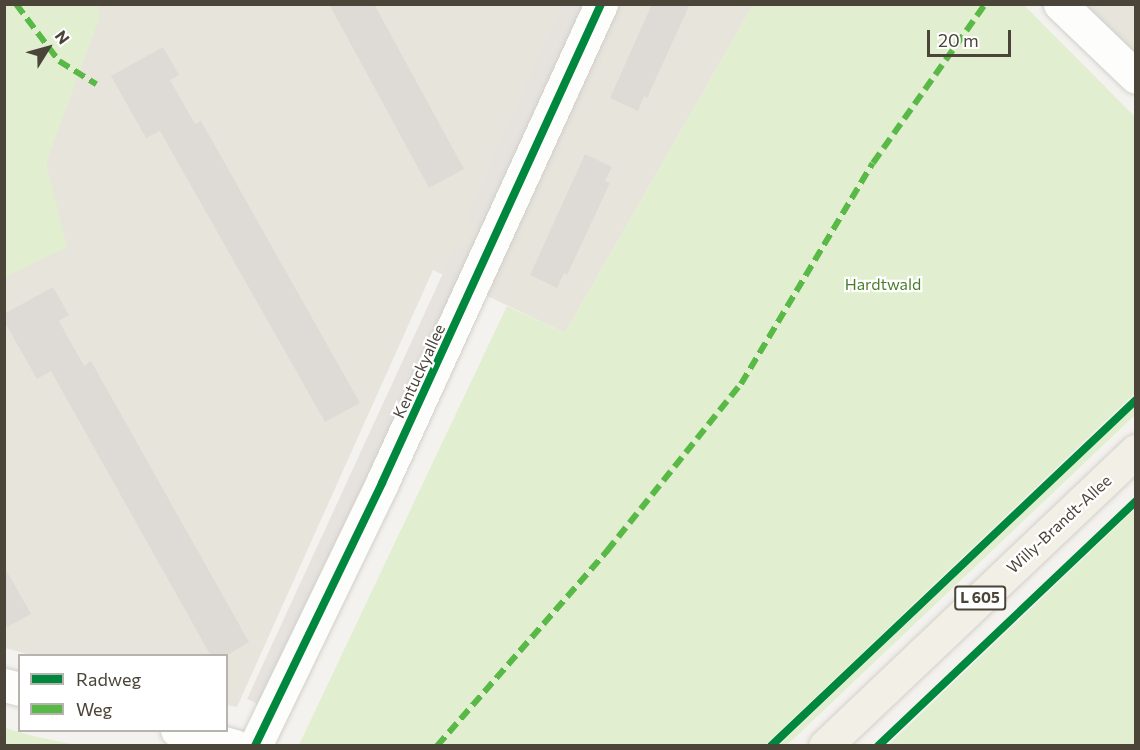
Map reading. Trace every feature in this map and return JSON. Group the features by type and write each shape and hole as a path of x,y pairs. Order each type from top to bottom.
{"main road":[{"name":"Willy-Brandt-Allee","path":"825,746 1136,451"}],"street":[{"name":"Kentuckyallee","path":"255,746 382,483 601,4"},
{"path":"1060,4 1136,77"},
{"path":"184,732 235,746"}],"shaded area":[{"path":"4,5 753,5 565,333 433,270 237,707 228,705 228,654 27,654 5,648"},
{"path":"562,5 589,5 486,231 465,220"},
{"path":"1086,5 1135,5 1135,58"},
{"path":"456,245 476,254 267,708 247,699"}],"green space":[{"path":"5,4 98,5 99,19 46,163 67,247 5,277"},
{"name":"Hardtwald","path":"753,5 1024,5 1135,117 1135,393 765,745 299,745 507,306 565,333"},
{"path":"1135,406 1135,415 787,745 779,745"},
{"path":"1135,509 1135,745 888,745"},
{"path":"5,728 76,745 5,745"}],"building":[{"path":"329,4 374,4 464,169 429,188"},
{"path":"652,4 690,4 647,98 644,96 638,111 610,98"},
{"path":"163,47 179,75 170,80 195,124 201,121 360,403 325,422 160,131 146,138 111,76"},
{"path":"585,154 612,167 605,181 610,183 567,275 564,273 557,288 530,275"},
{"path":"53,287 69,315 59,321 84,366 91,361 249,642 228,655 210,654 51,371 37,379 4,321 4,314"},
{"path":"4,566 31,614 4,629"}],"marked path":[{"path":"16,4 59,61 96,84"},
{"path":"437,746 607,551 741,384 873,163 985,4"}],"cycle path":[{"path":"255,746 382,483 601,4"},
{"path":"771,746 1136,400"},
{"path":"878,746 1136,501"}]}
